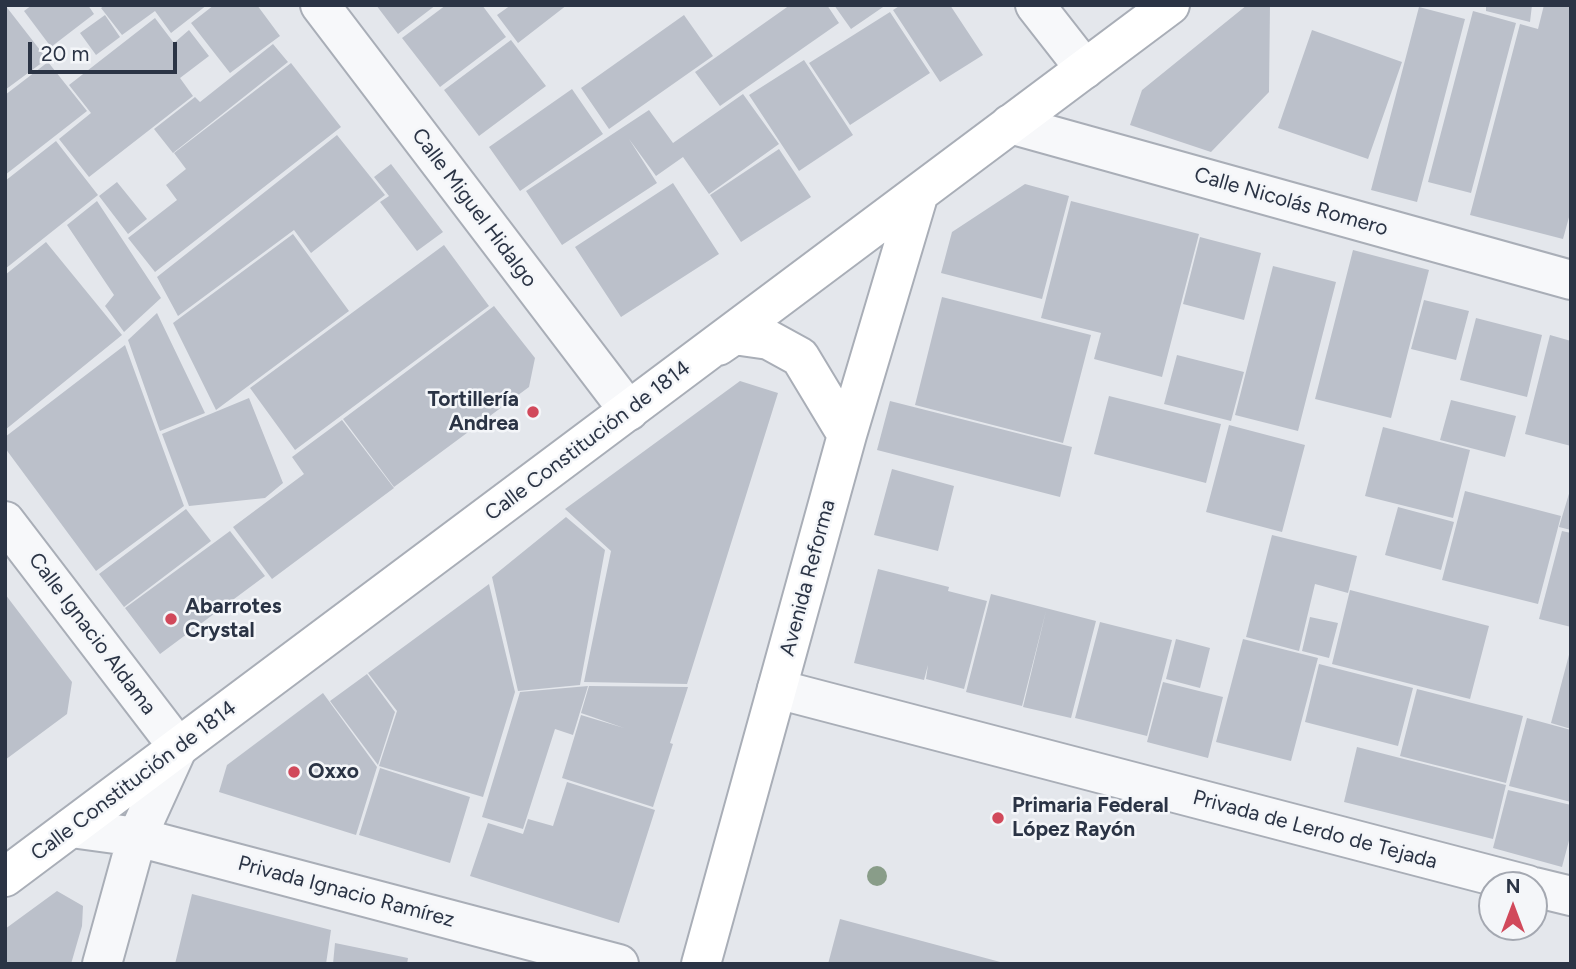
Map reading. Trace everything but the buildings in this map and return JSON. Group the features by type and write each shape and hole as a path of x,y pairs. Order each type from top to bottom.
{"street":[{"name":"Calle Miguel Hidalgo","path":"320,5 629,411"},
{"path":"1035,5 1085,69"},
{"name":"Calle Constitución de 1814","path":"5,877 1170,5"},
{"name":"Calle Nicolás Romero","path":"1010,124 1571,280"},
{"name":"Avenida Reforma","path":"701,964 847,435 919,193"},
{"path":"690,364 734,335 769,340 800,357 847,435"},
{"name":"Calle Ignacio Aldama","path":"5,521 178,747"},
{"name":"Privada de Lerdo de Tejada","path":"777,690 1478,872"},
{"path":"103,964 137,837 178,747"},
{"name":"Privada Ignacio Ramírez","path":"71,828 137,837 619,964"},
{"path":"1548,890 1571,896"}],"place":[{"name":"Tortillería Andrea","path":"533,412"},
{"name":"Abarrotes Crystal","path":"171,619"},
{"name":"Oxxo","path":"294,772"},
{"name":"Primaria Federal López Rayón","path":"998,818"}]}
